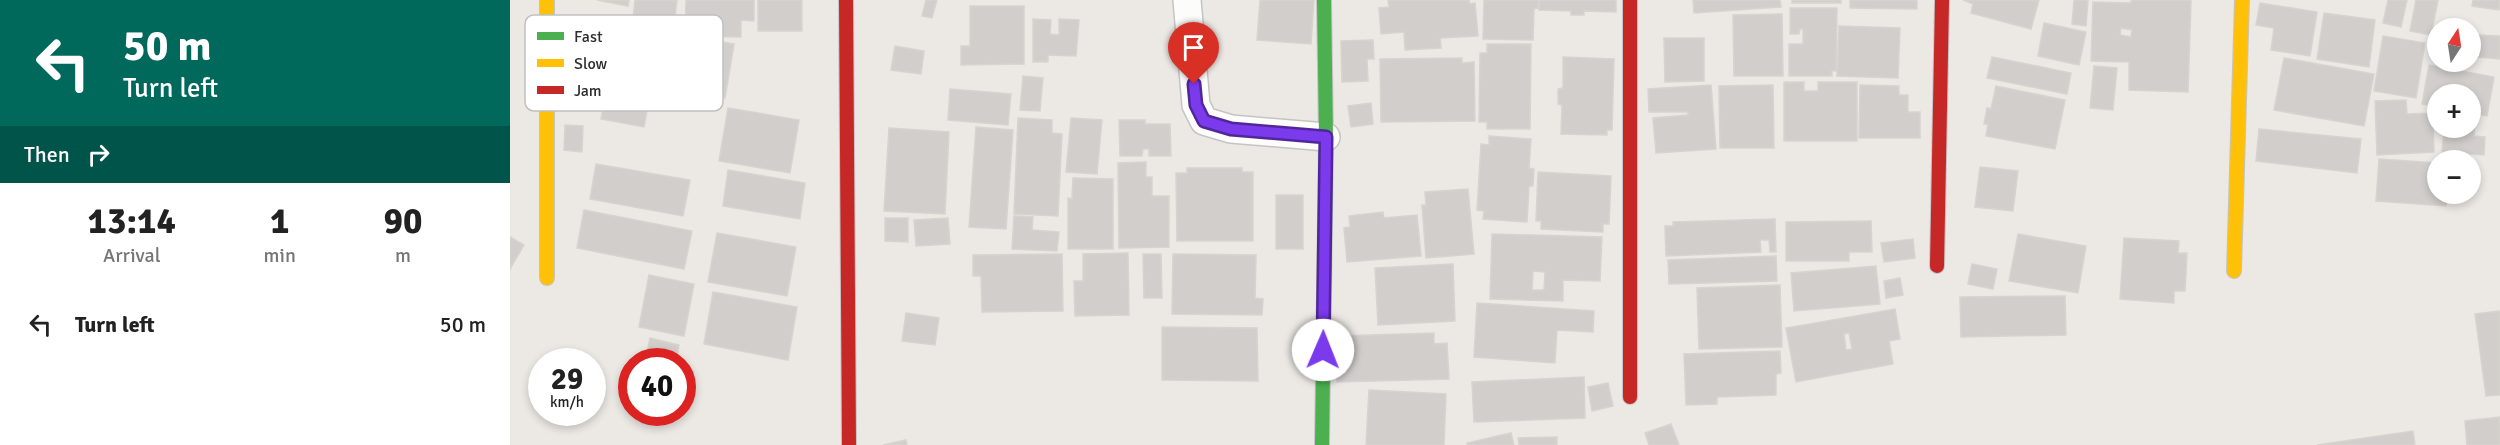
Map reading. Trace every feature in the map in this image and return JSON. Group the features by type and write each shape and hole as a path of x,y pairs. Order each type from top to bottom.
{"street":[{"path":"846,0 849,445"},
{"path":"1187,0 1196,105 1204,121 1231,129 1326,137"},
{"path":"1322,445 1326,137 1324,0"},
{"path":"1630,0 1630,397"},
{"path":"1937,266 1942,0"},
{"path":"2234,271 2242,0"},
{"path":"547,111 547,278"}],"building":[{"path":"597,0 629,0 628,6"},
{"path":"635,0 677,0 675,15 634,15"},
{"path":"686,0 754,0 754,21 741,20 741,37 723,37 723,15 686,15"},
{"path":"758,0 802,0 802,31 758,31"},
{"path":"926,0 937,0 932,18 922,16"},
{"path":"1260,0 1314,0 1311,44 1257,40"},
{"path":"1388,0 1469,0 1470,4 1475,3 1478,36 1440,38 1441,48 1405,50 1404,32 1381,34 1379,8 1389,7"},
{"path":"1484,0 1539,0 1538,8 1534,9 1533,40 1483,39"},
{"path":"1539,0 1616,0 1616,12 1584,11 1584,15 1571,15 1571,11 1539,10"},
{"path":"1693,0 1780,0 1781,7 1694,13"},
{"path":"1792,0 1841,0 1841,3 1792,3"},
{"path":"1850,0 1917,0 1917,9 1850,8"},
{"path":"1963,0 2039,0 2031,29 1971,13 1973,4"},
{"path":"2074,0 2088,0 2086,26 2072,24"},
{"path":"2131,0 2191,0 2188,92 2129,90 2129,62 2091,61 2093,2 2131,3","holes":["2121,28 2132,30 2131,37 2120,35"]},
{"path":"2388,0 2407,0 2401,27 2383,23"},
{"path":"2416,0 2438,0 2434,18 2427,18 2427,34 2410,31"},
{"path":"2473,0 2500,0 2499,10 2472,6"},
{"path":"2260,3 2317,12 2310,56 2271,50 2274,28 2256,25"},
{"path":"970,6 1024,6 1024,64 961,65 961,46 970,46"},
{"path":"1790,8 1837,8 1836,71 1832,70 1832,76 1789,76 1789,44 1803,44 1803,29 1800,29 1799,34 1790,34"},
{"path":"2324,13 2375,20 2369,67 2317,59"},
{"path":"1782,14 1783,76 1734,76 1733,15"},
{"path":"1033,19 1051,20 1050,34 1059,35 1059,19 1079,20 1076,56 1048,55 1048,62 1033,62"},
{"path":"2044,23 2086,32 2079,65 2038,56"},
{"path":"1839,26 1900,28 1898,78 1837,76"},
{"path":"2481,35 2500,36 2500,59 2481,57"},
{"path":"2383,36 2425,43 2416,98 2374,91"},
{"path":"1664,38 1704,38 1704,81 1665,82"},
{"path":"1373,40 1374,59 1367,59 1368,81 1342,82 1341,41"},
{"path":"723,42 734,44 725,98 723,98"},
{"path":"1487,44 1531,44 1530,129 1487,129 1487,122 1479,122 1480,53 1487,53"},
{"path":"895,46 924,51 921,74 891,70"},
{"path":"1563,57 1614,59 1612,130 1607,130 1607,135 1561,134 1562,105 1558,104 1558,89 1563,88"},
{"path":"1992,57 2071,73 2067,94 1987,78"},
{"path":"1462,58 1462,63 1474,62 1475,121 1381,122 1380,59"},
{"path":"2284,58 2374,74 2364,126 2274,110"},
{"path":"2094,66 2117,68 2113,110 2090,108"},
{"path":"2428,72 2467,72 2494,77 2487,116 2481,115 2481,84 2427,84 2427,105 2422,104"},
{"path":"1023,76 1043,78 1040,111 1020,110"},
{"path":"1784,82 1804,82 1804,91 1818,91 1818,82 1857,82 1857,141 1784,141"},
{"path":"1711,85 1716,149 1656,153 1653,118 1688,115 1688,112 1649,112 1648,89"},
{"path":"1773,85 1774,148 1720,148 1719,86"},
{"path":"1860,85 1899,86 1899,95 1908,95 1908,112 1920,112 1920,138 1859,138"},
{"path":"1996,86 2065,100 2055,149 1986,136 1988,124 1984,124 1987,108 1991,109"},
{"path":"950,89 1011,94 1008,125 948,120"},
{"path":"2406,100 2407,114 2427,113 2427,138 2434,138 2434,150 2377,155 2375,101"},
{"path":"1371,103 1373,124 1351,127 1348,106"},
{"path":"728,108 799,120 790,173 719,161"},
{"path":"602,111 647,111 644,127 601,119"},
{"path":"1018,118 1052,120 1052,133 1062,134 1058,216 1014,214"},
{"path":"1071,118 1102,120 1097,174 1066,172"},
{"path":"1119,120 1145,120 1145,124 1170,124 1171,156 1149,156 1149,149 1143,149 1142,156 1120,156"},
{"path":"565,125 583,126 582,152 564,150"},
{"path":"976,127 1013,130 1006,229 969,227"},
{"path":"889,128 949,132 945,214 884,211"},
{"path":"2259,129 2361,139 2357,173 2256,161"},
{"path":"1489,136 1531,139 1529,168 1534,169 1533,186 1529,186 1527,222 1483,219 1484,211 1477,210 1481,144 1489,145"},
{"path":"2485,137 2484,155 2481,155 2481,150 2442,150 2443,138"},
{"path":"2379,159 2427,162 2427,204 2446,204 2446,206 2376,201"},
{"path":"1146,162 1146,177 1152,177 1152,196 1169,196 1169,247 1119,248 1118,163"},
{"path":"596,164 690,180 683,216 590,199"},
{"path":"1980,167 2018,171 2013,211 1975,207"},
{"path":"1187,168 1242,168 1242,172 1253,172 1253,241 1177,241 1176,173 1187,173"},
{"path":"728,170 805,183 800,219 723,206"},
{"path":"1538,172 1611,176 1609,224 1603,224 1603,232 1541,229 1541,221 1536,221"},
{"path":"1073,178 1113,179 1113,249 1068,249 1068,198 1072,199"},
{"path":"1468,189 1474,254 1426,258 1422,205 1426,205 1425,192"},
{"path":"1276,195 1303,195 1303,249 1276,249"},
{"path":"584,210 692,231 684,269 577,248"},
{"path":"1383,212 1384,218 1417,215 1421,256 1347,262 1344,228 1350,227 1349,216"},
{"path":"1014,216 1033,217 1032,230 1059,232 1057,251 1012,249"},
{"path":"885,218 908,218 908,242 885,241"},
{"path":"948,218 950,244 916,246 914,220"},
{"path":"1775,219 1776,252 1770,252 1769,240 1760,240 1761,252 1666,256 1665,226 1673,226 1673,222"},
{"path":"1871,221 1872,252 1849,252 1849,261 1786,261 1786,222"},
{"path":"717,233 796,247 787,296 708,282"},
{"path":"1492,234 1602,237 1600,281 1563,280 1563,301 1490,299","holes":["1533,271 1545,272 1544,290 1532,290"]},
{"path":"2018,234 2086,246 2078,293 2009,281"},
{"path":"510,237 524,245 510,269"},
{"path":"2124,238 2179,241 2178,253 2187,253 2185,291 2174,291 2174,303 2120,299"},
{"path":"1913,239 1915,258 1884,262 1881,243"},
{"path":"1128,253 1129,315 1075,316 1074,281 1083,281 1083,254"},
{"path":"1062,254 1063,311 982,312 981,276 973,276 973,255"},
{"path":"1143,254 1161,254 1162,298 1144,298"},
{"path":"1173,254 1256,255 1255,298 1263,299 1262,315 1172,314"},
{"path":"1776,256 1777,281 1669,284 1668,260"},
{"path":"1453,264 1455,321 1378,325 1375,268"},
{"path":"1972,264 1997,269 1993,289 1968,284"},
{"path":"1876,266 1880,304 1794,311 1791,273"},
{"path":"649,275 694,284 684,336 639,327"},
{"path":"1900,278 1903,295 1886,298 1884,281"},
{"path":"1780,285 1782,347 1699,349 1697,288"},
{"path":"713,292 797,307 788,360 704,344"},
{"path":"2065,296 2066,335 1961,337 1960,297"},
{"path":"1477,303 1594,311 1593,332 1557,330 1555,363 1474,357"},
{"path":"1895,309 1900,339 1889,341 1893,364 1796,382 1786,328","holes":["1849,333 1852,349 1846,350 1844,334"]},
{"path":"2500,311 2500,395 2486,396 2475,314"},
{"path":"906,313 939,318 935,345 902,341"},
{"path":"1162,327 1257,328 1258,381 1162,380"},
{"path":"1434,333 1434,344 1447,343 1449,379 1337,382 1336,336"},
{"path":"650,338 679,345 678,348 648,348"},
{"path":"1780,351 1781,373 1776,374 1776,395 1717,397 1717,404 1686,405 1684,354"},
{"path":"1584,377 1585,418 1474,422 1472,382"},
{"path":"1608,383 1613,406 1592,411 1588,387"},
{"path":"1369,390 1446,394 1444,445 1366,445"},
{"path":"2500,417 2500,445 2467,445 2465,421"},
{"path":"1671,424 1679,445 1649,445 1645,433"},
{"path":"2413,431 2415,445 2317,445"},
{"path":"1511,433 1514,445 1467,445 1467,443"},
{"path":"1557,437 1557,445 1519,445 1518,438"},
{"path":"906,440 907,445 883,445"}],"traffic: fast":[{"path":"1322,445 1326,137 1324,0"}],"traffic: slow":[{"path":"547,0 547,15"},
{"path":"2234,271 2242,0"},
{"path":"547,111 547,278"}],"traffic: jam":[{"path":"846,0 849,445"},
{"path":"1630,0 1630,397"},
{"path":"1937,266 1942,0"}],"route":[{"path":"1194,84 1196,105 1204,121 1231,129 1326,137 1323,350"}]}
